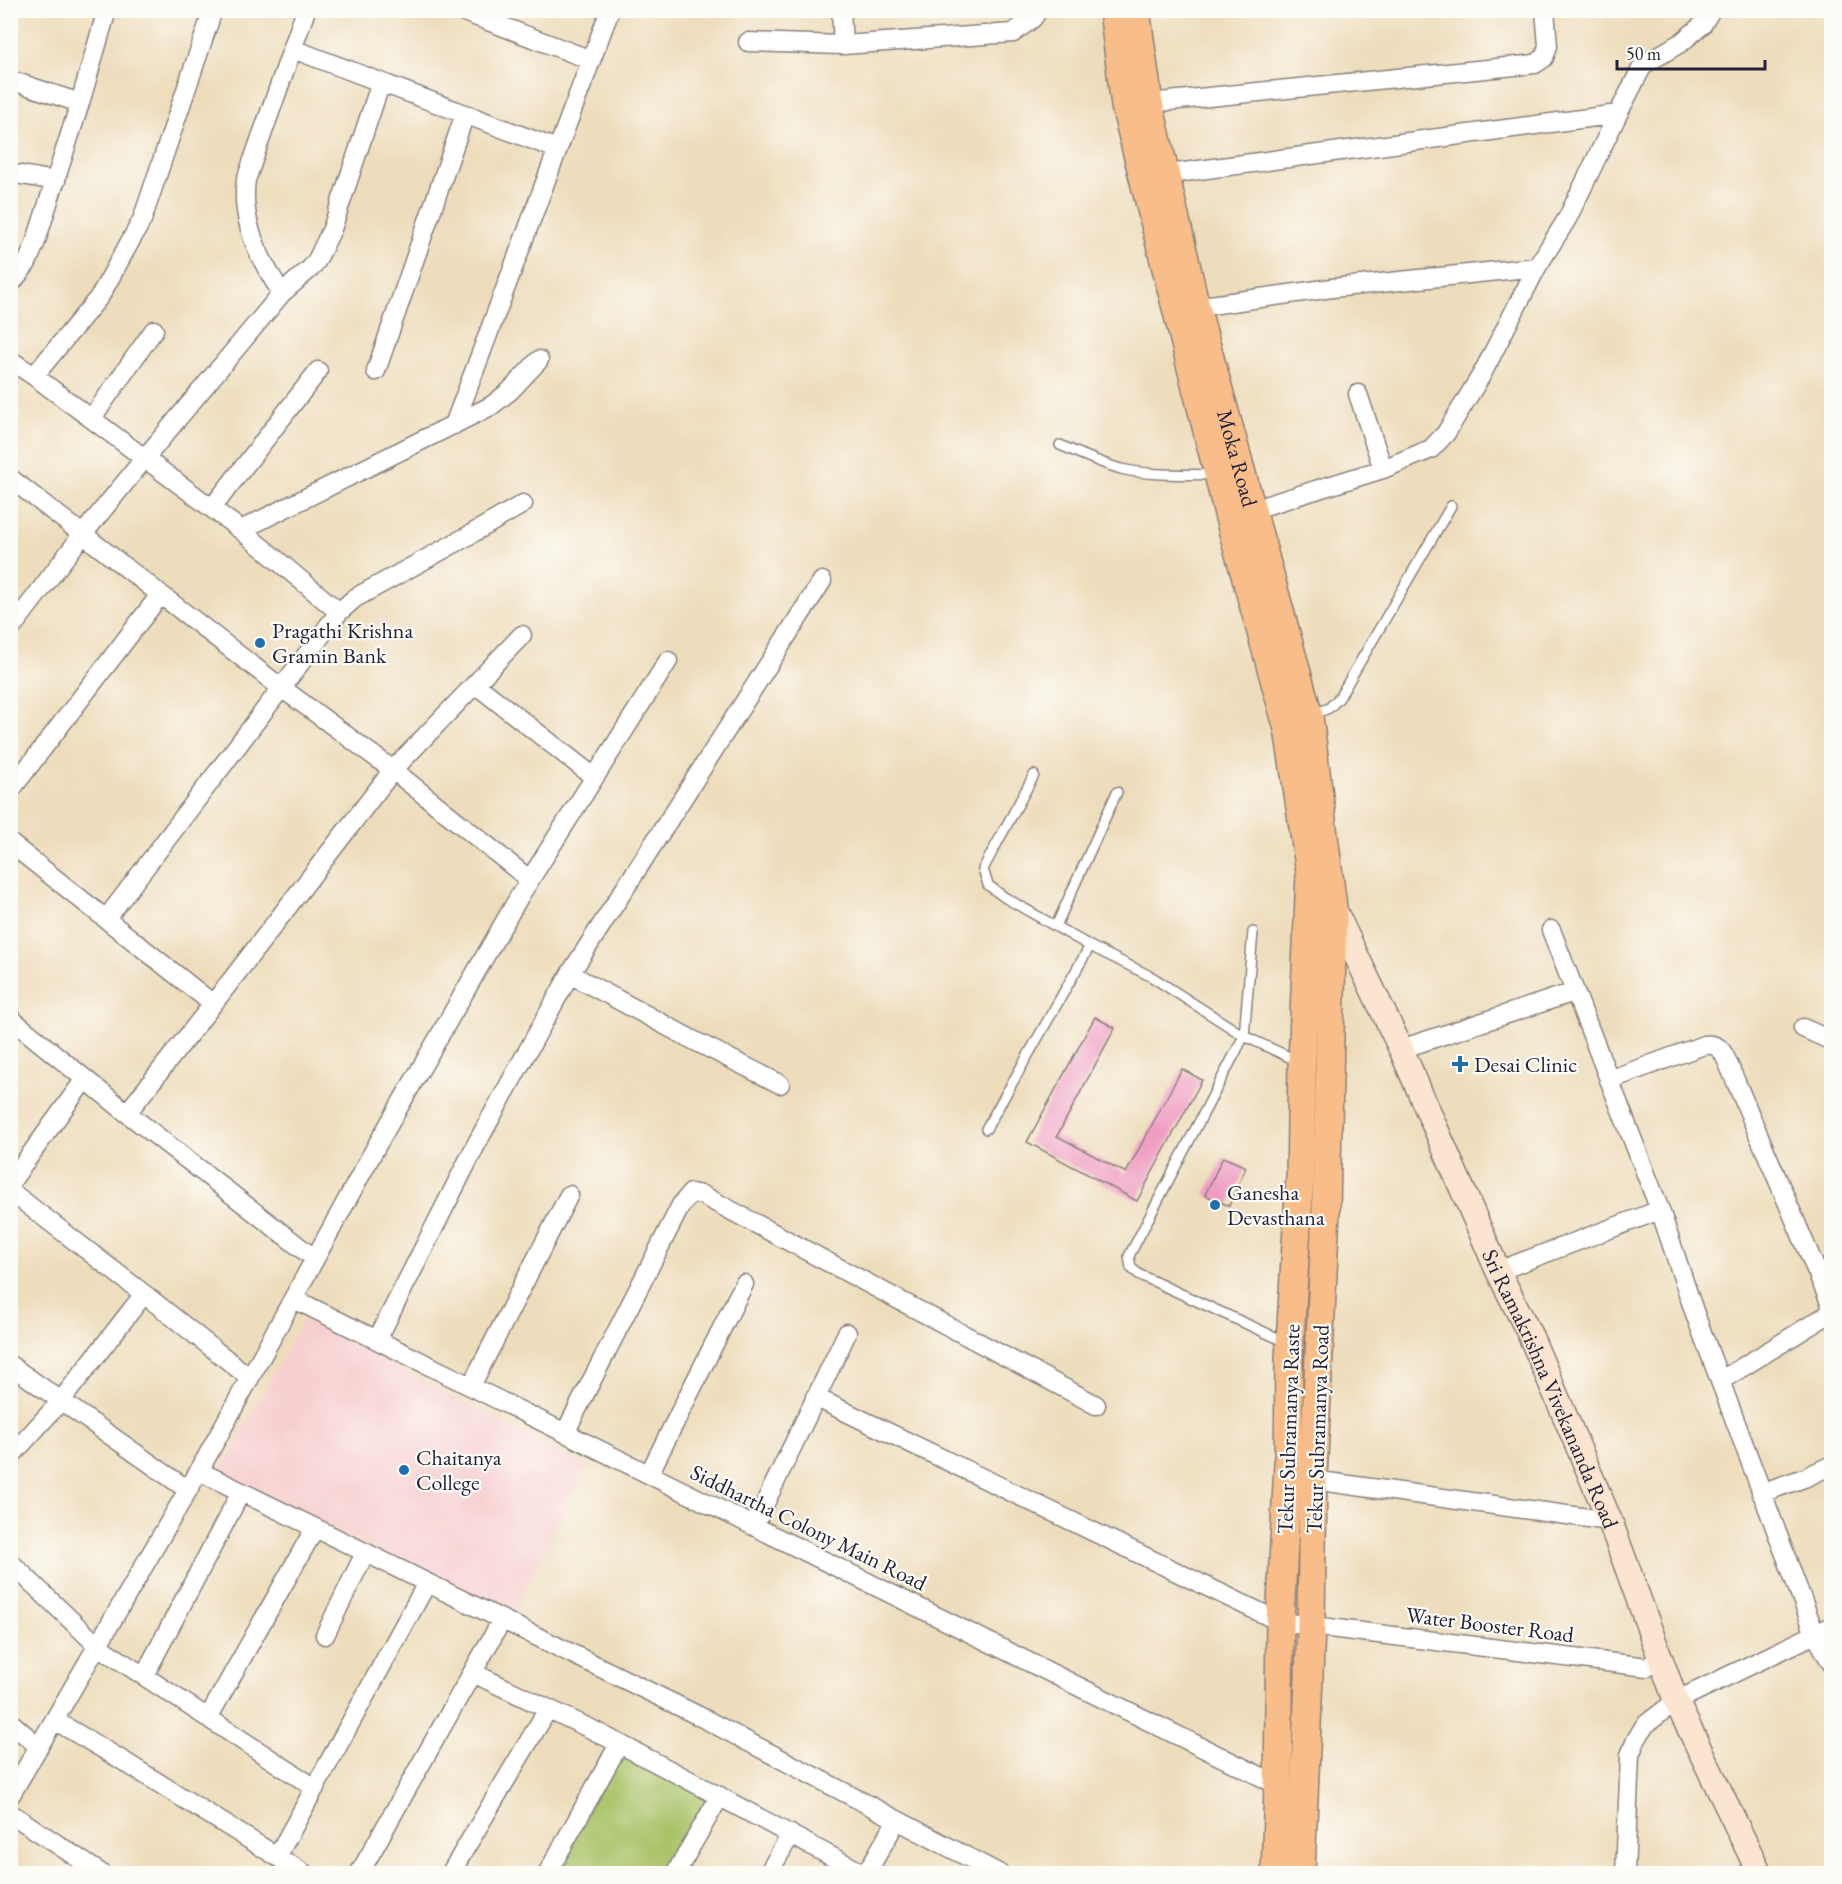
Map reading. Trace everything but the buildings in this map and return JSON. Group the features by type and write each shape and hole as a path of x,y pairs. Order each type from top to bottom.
{"main road":[{"name":"Moka Road","path":"1113,10 1125,106 1154,176 1196,307 1288,729 1310,873 1319,985"},
{"name":"Moka Road","path":"1136,10 1149,103 1154,176 1219,475 1241,514 1309,716 1333,907 1319,985"},
{"name":"Sri Ramakrishna Vivekananda Road","path":"1310,873 1333,907 1401,1050 1497,1271 1531,1337 1610,1521 1676,1701 1760,1874"},
{"name":"Tekur Subramanya Raste","path":"1275,1874 1280,1622 1288,1463 1290,1344 1300,1177 1302,1062 1319,985"},
{"name":"Tekur Subramanya Road","path":"1301,1874 1311,1627 1314,1480 1326,1211 1319,985"}],"street":[{"path":"10,285 27,263 35,244 107,10"},
{"path":"34,376 100,296 142,220 213,10"},
{"path":"282,293 266,270 260,256 243,197 246,180 306,10"},
{"path":"459,10 591,60"},
{"path":"454,425 610,10"},
{"path":"841,10 843,45"},
{"path":"748,42 843,45 1013,33 1032,18 1038,10"},
{"path":"1149,103 1535,64 1544,58 1548,46 1545,10"},
{"path":"1241,514 1383,469 1431,449 1446,433 1482,374 1537,267 1568,219 1643,65 1682,42 1702,25 1711,10"},
{"path":"293,49 557,149"},
{"path":"10,80 80,103"},
{"path":"10,630 83,534 282,293 311,268 325,247 332,229 381,82"},
{"path":"376,371 465,114"},
{"path":"1154,176 1618,114"},
{"path":"10,173 56,181"},
{"path":"1196,307 1332,288 1537,267"},
{"path":"92,418 154,330"},
{"path":"10,360 92,418 241,530 339,612"},
{"path":"241,530 490,406 510,391 539,360"},
{"path":"212,508 318,371"},
{"path":"1358,394 1383,469"},
{"path":"10,478 160,595 393,770 530,880"},
{"path":"106,919 339,612 355,598 523,504"},
{"path":"377,1340 478,1141 570,974 822,582"},
{"path":"10,790 160,595"},
{"path":"127,1113 393,770 522,635"},
{"path":"10,1797 188,1490 389,1124 530,880 668,661"},
{"path":"475,684 594,777"},
{"path":"10,843 213,1004"},
{"path":"1551,930 1660,1210 1695,1314 1761,1493 1823,1630 1832,1664"},
{"path":"570,974 780,1084"},
{"path":"1401,1050 1574,992"},
{"path":"10,1018 127,1113 315,1259"},
{"path":"1803,1028 1832,1041"},
{"path":"1609,1080 1704,1045 1719,1046 1832,1307"},
{"path":"10,1183 85,1079"},
{"path":"10,1191 250,1378"},
{"path":"565,1433 681,1205 691,1193 702,1195 1096,1405"},
{"path":"471,1386 569,1195"},
{"path":"1497,1271 1660,1210"},
{"path":"649,1474 744,1284"},
{"path":"10,1457 60,1402 144,1294"},
{"name":"Siddhartha Colony Main Road","path":"294,1299 1304,1798"},
{"path":"1720,1381 1832,1312"},
{"path":"754,1526 847,1333"},
{"path":"10,1365 188,1490"},
{"name":"Water Booster Road","path":"815,1397 1280,1622 1647,1667 1661,1660"},
{"path":"1761,1493 1804,1478 1832,1465"},
{"path":"198,1471 697,1715 897,1820 979,1869 1000,1874"},
{"path":"1314,1480 1610,1521"},
{"path":"144,1676 241,1492"},
{"path":"208,1718 315,1528"},
{"path":"325,1635 365,1552"},
{"path":"10,1562 98,1646 315,1788"},
{"path":"278,1856 427,1583"},
{"path":"359,1874 502,1620"},
{"path":"1625,1874 1630,1755 1645,1725 1676,1701 1823,1630"},
{"path":"473,1673 619,1744 865,1874 897,1820"},
{"path":"450,1874 548,1709"},
{"path":"54,1720 305,1874"},
{"path":"10,1722 39,1747"},
{"path":"547,1874 619,1744"},
{"path":"675,1874 720,1796"},
{"path":"10,1813 102,1874"},
{"path":"768,1874 791,1834"}],"lane":[{"path":"1060,445 1096,461 1123,469 1148,473 1219,475"},
{"path":"1309,716 1329,708 1339,698 1451,506"},
{"path":"1034,775 983,869 988,885 1090,946 1152,977 1244,1036 1302,1062"},
{"path":"1056,926 1117,792"},
{"path":"1253,932 1244,1036 1129,1256 1131,1268 1140,1275 1290,1344"},
{"path":"986,1129 1090,946"}],"shaded area":[{"name":"Chaitanya College","path":"303,1319 587,1466 512,1614 219,1474"}],"green space":[{"path":"620,1750 714,1799 672,1873 552,1874"}],"place":[{"name":"Pragathi Krishna Gramin Bank","path":"260,643"},
{"name":"Desai Clinic","path":"1460,1064"},
{"name":"Ganesha Devasthana","path":"1215,1205"},
{"name":"Chaitanya College","path":"404,1470"}]}
